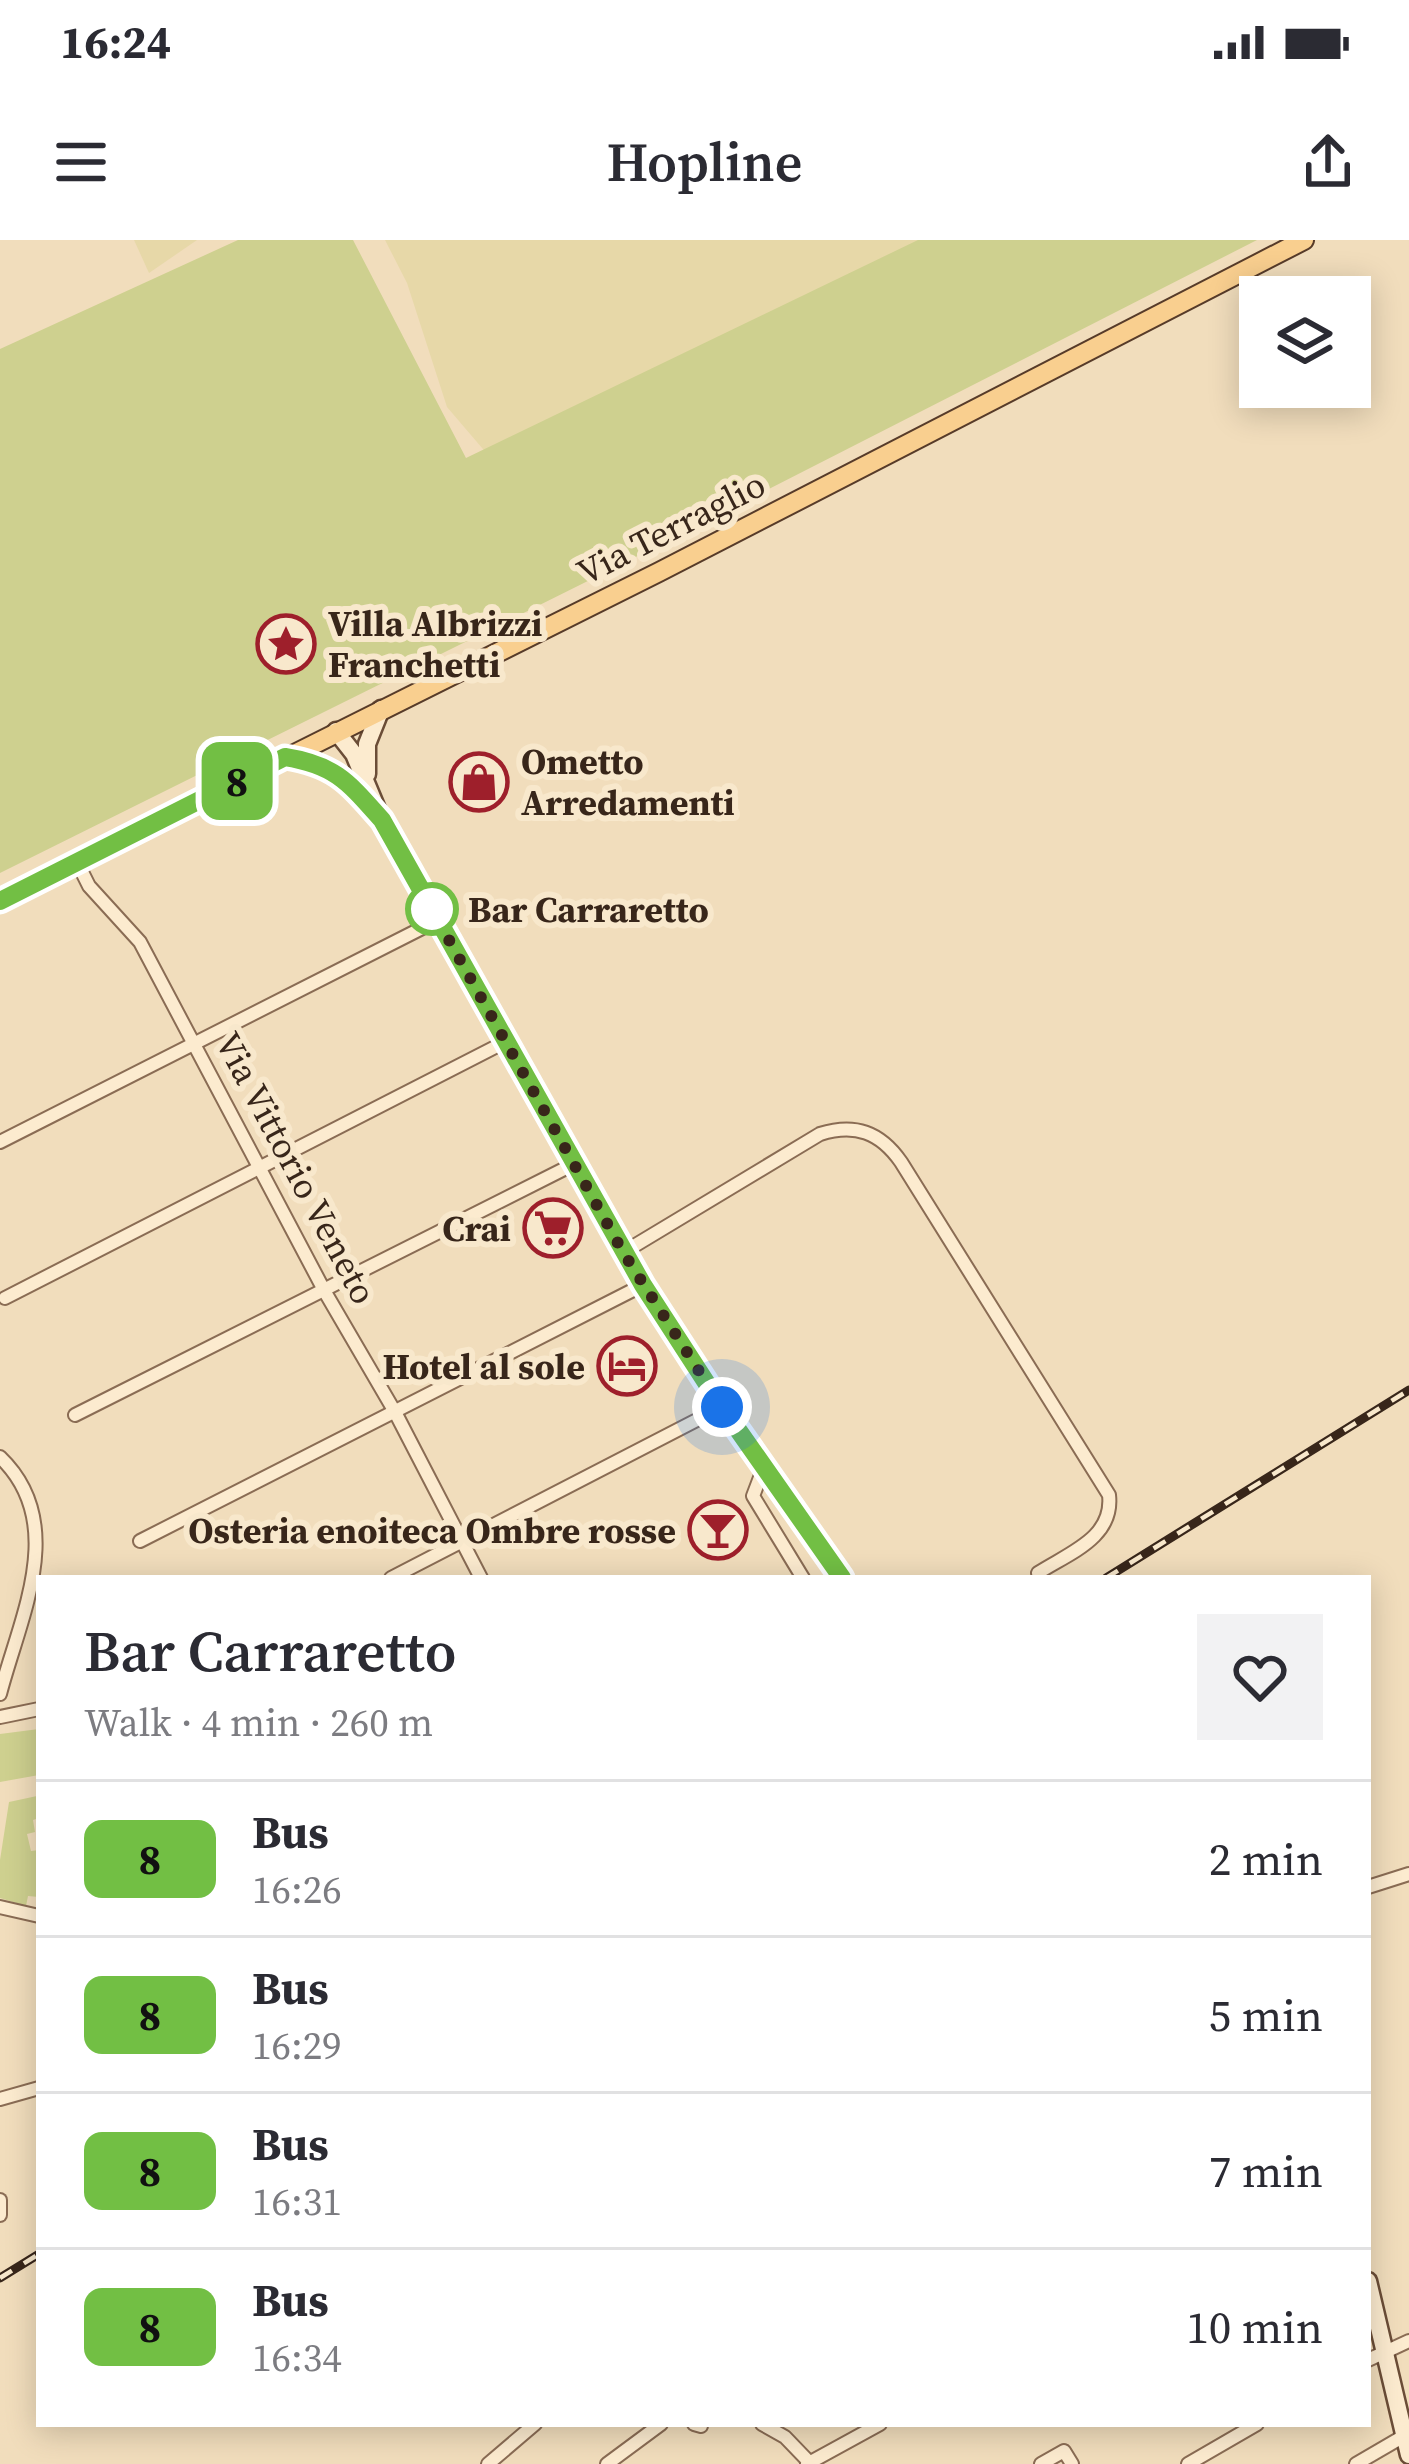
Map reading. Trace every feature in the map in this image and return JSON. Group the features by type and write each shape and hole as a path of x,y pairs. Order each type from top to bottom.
{"main road":[{"name":"Via Terraglio","path":"0,901 658,572 1304,240"}],"street":[{"path":"367,781 367,744 381,709"},
{"path":"336,731 346,779"},
{"path":"336,731 355,754 382,820 623,1252 722,1407 840,1575"},
{"path":"285,757 330,768 382,820"},
{"name":"Via Vittorio Veneto","path":"77,862 89,886 134,932 479,1575"},
{"path":"0,1142 438,920"},
{"path":"5,1298 505,1042"},
{"path":"623,1252 820,1134 858,1128 878,1136 901,1162 1109,1495 1110,1510 1100,1533 1038,1573"},
{"path":"75,1415 574,1164"},
{"path":"140,1541 643,1285"},
{"path":"397,1575 722,1407"},
{"path":"0,1457 29,1499 37,1549 29,1595 0,1694"},
{"path":"764,1467 753,1496 801,1575"},
{"path":"0,1717 36,1710"},
{"path":"1371,1886 1409,1874"},
{"path":"0,1907 36,1915"},
{"path":"0,2099 36,2089"},
{"path":"0,2200 0,2215"},
{"path":"1371,2309 1376,2355 1409,2455"},
{"path":"1376,2355 1409,2341"},
{"path":"488,2464 531,2427"},
{"path":"607,2464 658,2427"},
{"path":"768,2427 785,2437 809,2463 875,2427"},
{"path":"1188,2464 1252,2427"},
{"path":"1356,2464 1405,2436"},
{"path":"1041,2464 1064,2451 1072,2464"}],"shaded area":[{"path":"134,240 197,240 149,273"},
{"path":"385,240 929,240 494,462 447,407 407,283"}],"green space":[{"path":"238,240 353,240 466,458 918,240 1257,240 620,565 0,873 0,349"},
{"path":"36,1729 36,1776 0,1782 0,1734"},
{"path":"36,1796 35,1832 27,1834 31,1851 36,1850 36,1897 28,1896 26,1906 0,1898 9,1802"}],"railway":[{"path":"1111,1575 1409,1390"},
{"path":"0,2278 36,2256"}],"bus line":[{"name":"8","path":"0,901 285,757 330,768 346,779 382,820 651,1299 840,1575"}],"place":[{"name":"Villa Albrizzi Franchetti","path":"286,644"},
{"name":"Ometto Arredamenti","path":"479,782"},
{"name":"Bar Carraretto","path":"432,909"},
{"name":"Crai","path":"553,1228"},
{"name":"Hotel al sole","path":"627,1366"},
{"name":"Osteria enoiteca Ombre rosse","path":"718,1530"}],"route":[{"path":"432,909 430,906 623,1252 722,1407"}]}
